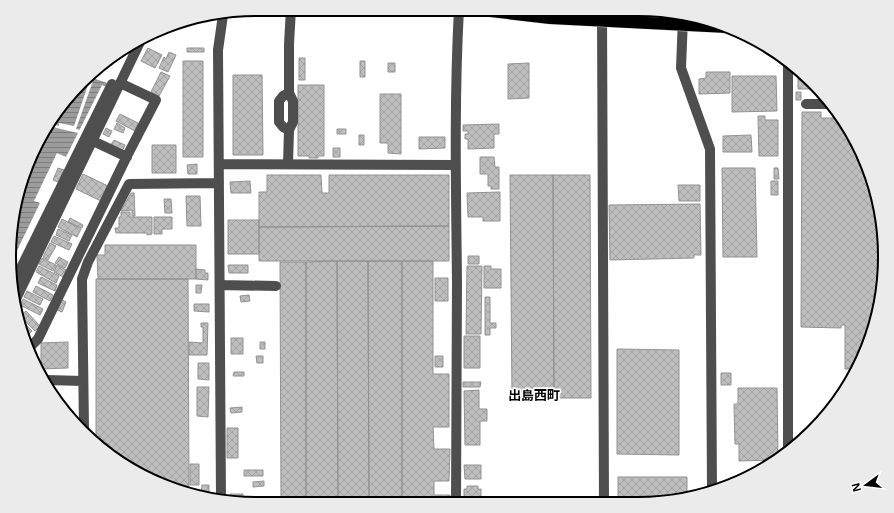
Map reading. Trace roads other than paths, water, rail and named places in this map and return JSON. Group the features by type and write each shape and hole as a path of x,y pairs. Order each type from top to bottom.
{"highway":[{"path":"533,16 706,26"}],"lane":[{"path":"288,164 288,130 293,122 293,101 289,93 291,16"},
{"path":"456,497 457,282 455,165 456,50 458,16"},
{"path":"602,16 604,497"},
{"path":"221,494 218,50 222,18"},
{"path":"684,21 681,68 710,149 712,485"},
{"path":"17,276 116,83 136,48"},
{"path":"788,69 788,444"},
{"path":"19,293 93,141 116,83"},
{"path":"32,344 38,339 156,100 116,83"},
{"path":"288,130 279,122 279,101 283,96 289,93"},
{"path":"806,104 823,104"},
{"path":"93,141 127,157"},
{"path":"219,164 455,165"},
{"path":"84,424 82,279 88,262 129,184 219,183"},
{"path":"220,285 276,286"},
{"path":"50,380 83,381"}],"district":[{"name":"出島西町","path":"534,395"}]}
